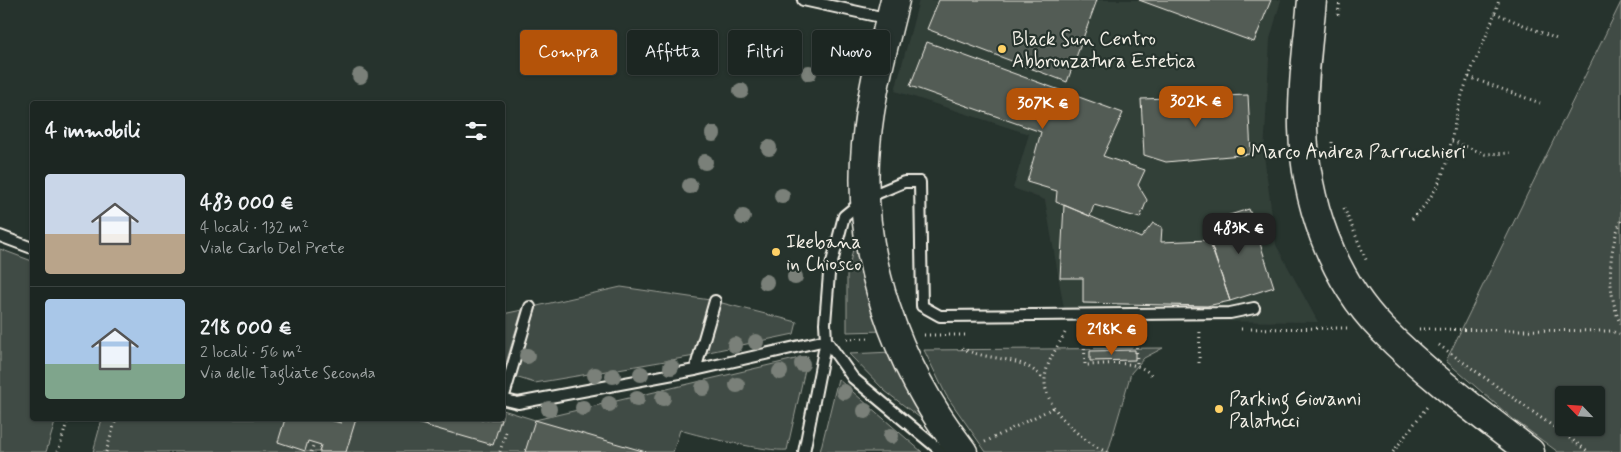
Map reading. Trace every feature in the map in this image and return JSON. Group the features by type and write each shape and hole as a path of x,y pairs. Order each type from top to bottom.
{"main road":[{"path":"1312,0 1304,82 1303,130 1307,170 1318,218 1340,269 1367,311 1381,328 1444,384 1530,452"},
{"path":"893,10 869,118 866,147 866,198 870,251 884,303 921,385 973,448"}],"lane":[{"path":"803,0 893,10"},
{"path":"804,452 826,340 825,322 829,274 844,216 866,198 904,182 920,182 922,306 940,316 1230,313 1254,308"},
{"path":"0,236 30,247"},
{"path":"695,370 715,301"},
{"path":"505,392 530,308"},
{"path":"505,400 518,403 695,370 826,340"},
{"path":"826,340 853,378 942,452"}],"path":[{"path":"1338,19 1340,0"},
{"path":"1412,219 1423,208 1440,184 1463,91 1499,0"},
{"path":"1495,13 1559,40"},
{"path":"1469,77 1540,103"},
{"path":"1331,133 1334,161"},
{"path":"1452,141 1485,154 1510,153"},
{"path":"1343,206 1368,264"},
{"path":"1621,221 1614,235 1610,266 1612,300 1621,325"},
{"path":"1424,334 1416,329 1611,331 1621,335"},
{"path":"1199,363 1200,330"},
{"path":"1136,332 1137,365"},
{"path":"1044,381 1049,362 1065,333"},
{"path":"1084,333 1084,365 1137,365 1148,371 1153,377"},
{"path":"1431,340 1589,452"},
{"path":"962,348 973,354 1013,359 1028,365 1044,381 1053,408 1090,444 1107,452"},
{"path":"1393,452 1444,384"},
{"path":"973,448 1053,408"},
{"path":"58,452 67,421"},
{"path":"106,452 115,421"},
{"path":"500,452 507,428"},
{"path":"311,452 314,443"}],"shaded area":[{"path":"919,0 1281,0 1270,39 1264,155 1276,245 1318,322 1066,320 1045,200 1013,188 1029,134 895,91"},
{"path":"1621,2 1621,452 1558,452 1513,419 1446,361"},
{"path":"860,238 884,331 847,332 847,276 855,240"},
{"path":"0,249 30,260 30,421 55,421 46,452 0,452"},
{"path":"621,287 710,300 695,356 535,383 515,377 537,306"},
{"path":"718,302 797,322 794,334 704,353"},
{"path":"522,310 505,366 505,314"},
{"path":"1163,348 1144,358 1131,373 1108,452 986,452 946,395 924,350"},
{"path":"892,352 932,427 885,391 849,354"},
{"path":"808,356 787,450 750,446 680,430 673,452 93,452 101,421 505,421 505,411 535,420"},
{"path":"838,379 922,452 820,452"}],"building":[{"path":"939,0 1097,0 1067,82 927,29"},
{"path":"1139,0 1271,0 1254,42"},
{"path":"927,42 1123,113 1103,156 1145,170 1138,185 1147,200 1140,218 1094,205 1090,216 1056,202 1057,191 1027,182 1041,132 910,86"},
{"path":"1248,95 1251,154 1166,162 1144,155 1141,99"},
{"path":"1064,205 1141,238 1153,223 1162,227 1161,242 1209,240 1230,301 1207,306 1083,303 1083,278 1060,278"},
{"path":"1249,209 1274,287 1230,301 1204,223"},
{"path":"1135,350 1135,360 1090,361 1090,351"},
{"path":"535,420 646,452 525,452"},
{"path":"284,421 334,421 341,423 342,421 355,421 346,452 319,452 321,445 308,441 305,451 278,442"},
{"path":"410,421 500,421 493,445"}],"place":[{"name":"Black Sun Centro Abbronzatura Estetica","path":"1002,49"},
{"name":"Marco Andrea Parrucchieri","path":"1241,151"},
{"name":"Ikebana in Chiosco","path":"776,252"},
{"name":"Parking Giovanni Palatucci","path":"1219,409"}]}
